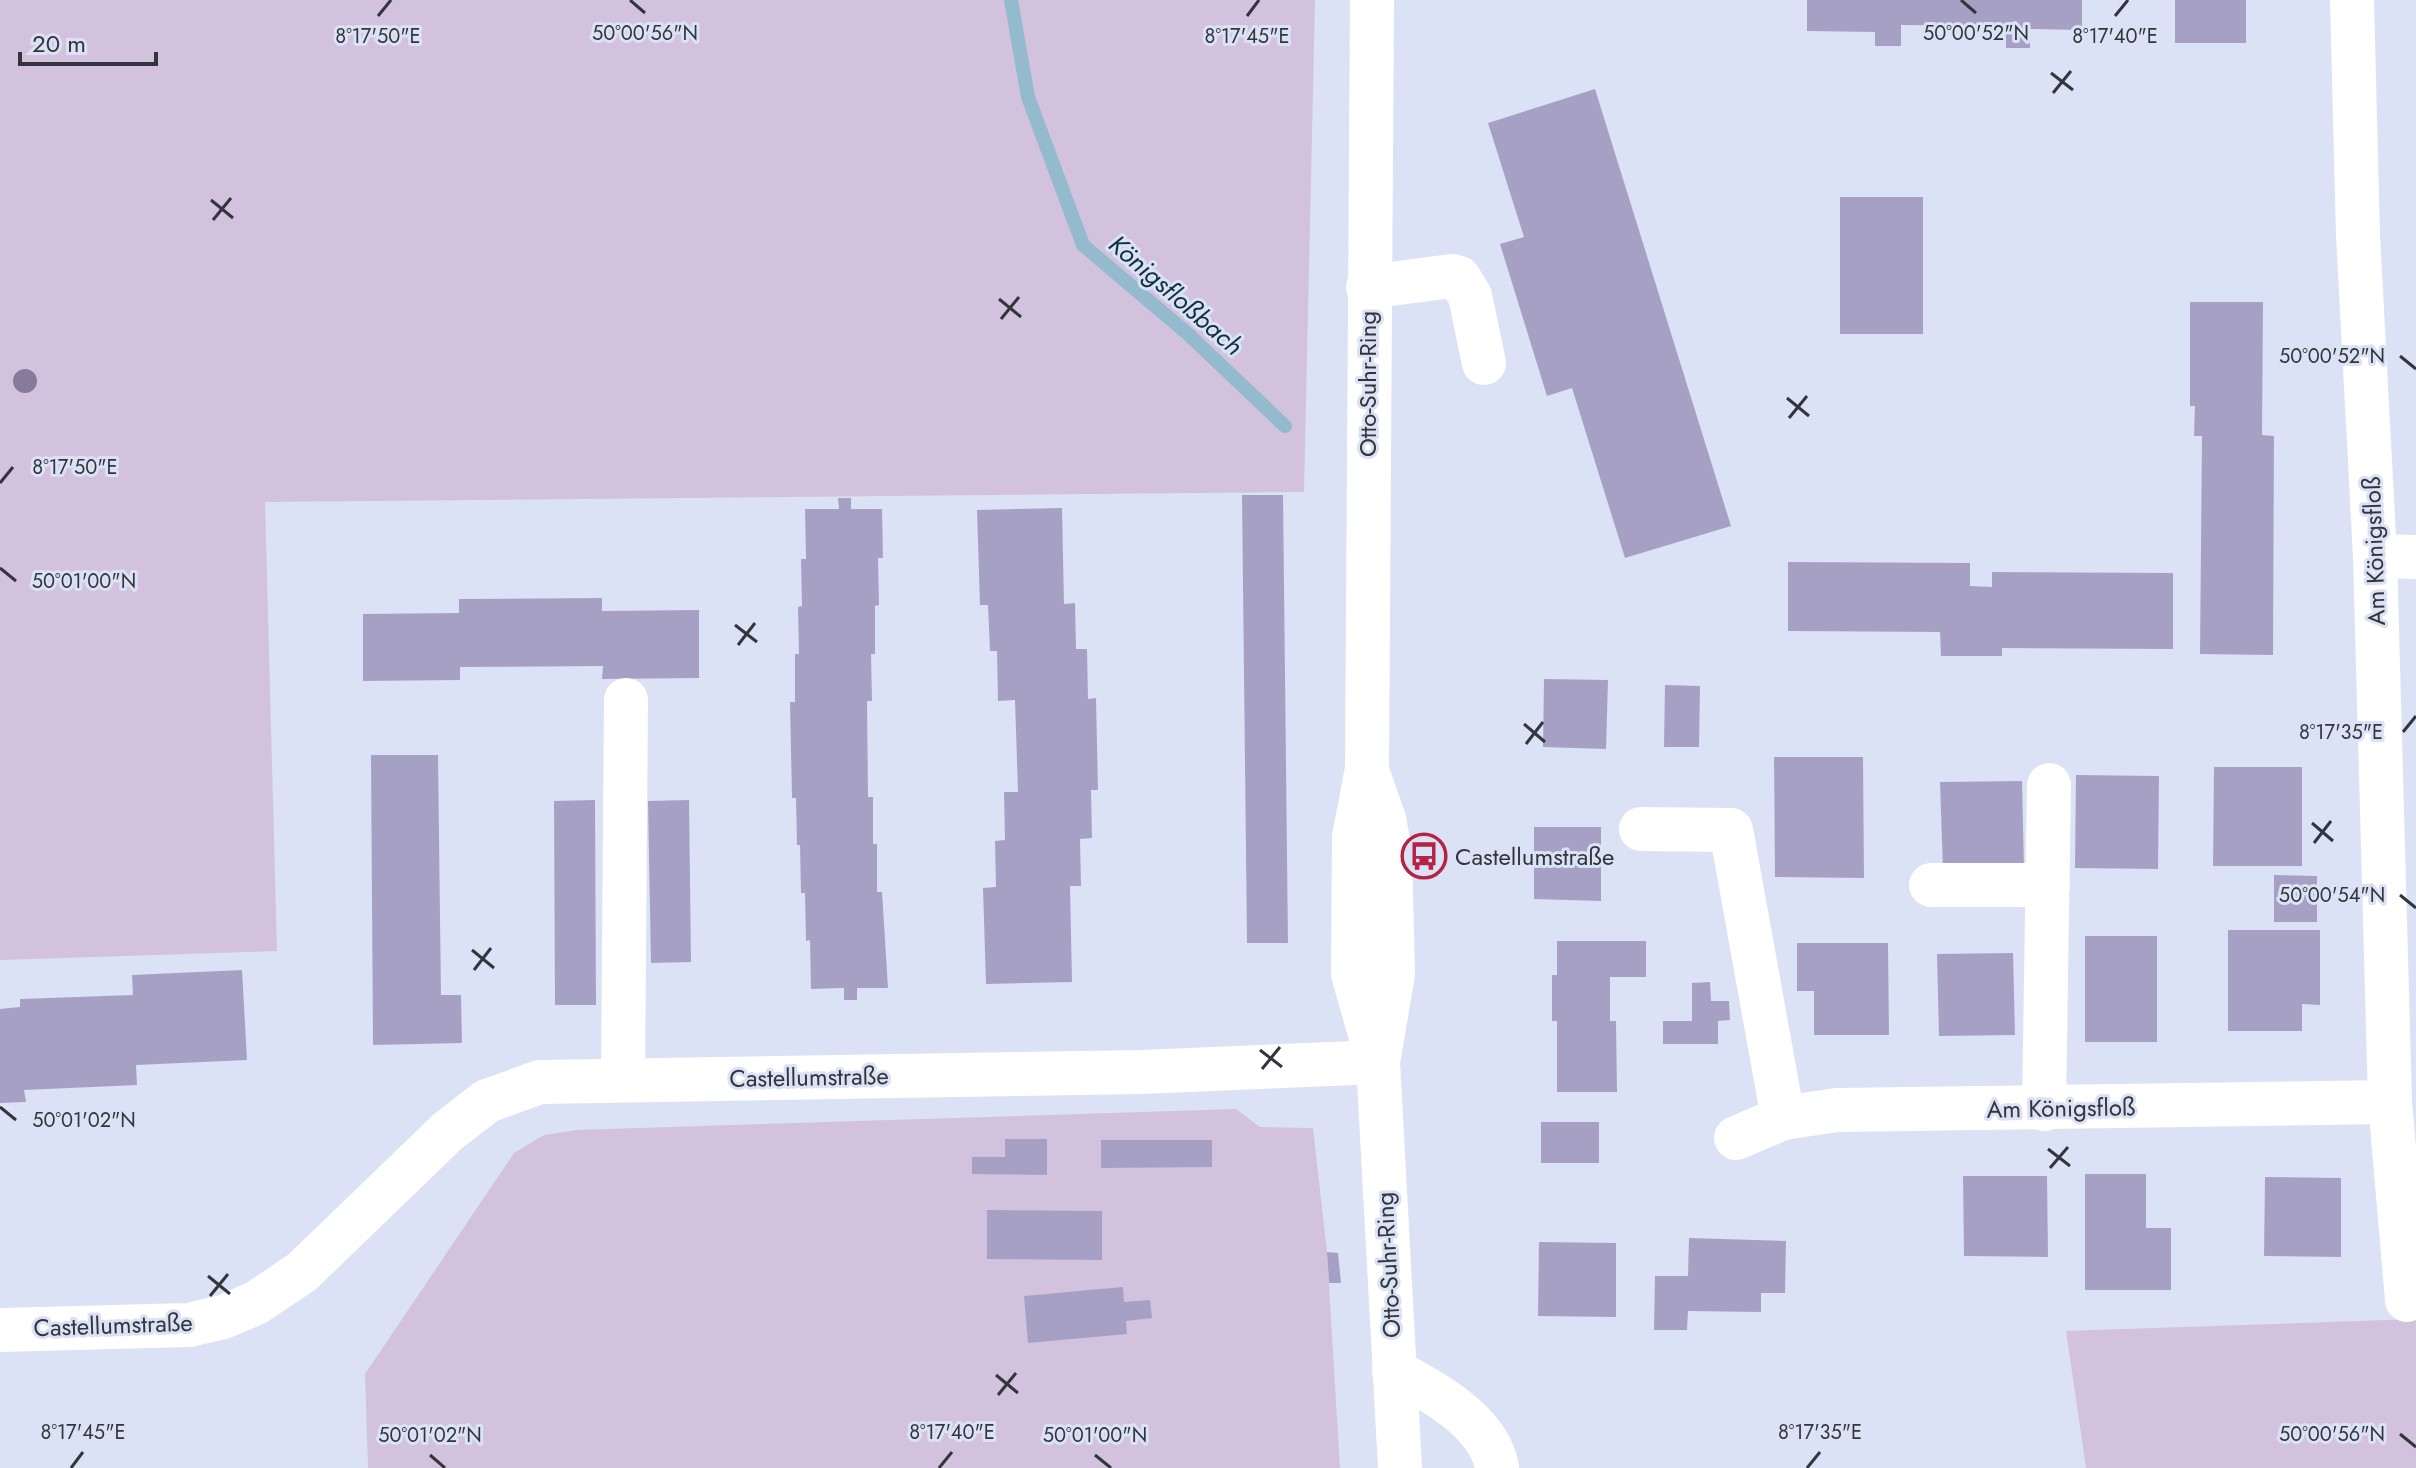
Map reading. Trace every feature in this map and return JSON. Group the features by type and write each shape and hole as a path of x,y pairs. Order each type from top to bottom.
{"street":[{"name":"Otto-Suhr-Ring","path":"1372,0 1367,769 1384,819 1390,852 1393,974 1378,1062 1400,1468"},
{"name":"Am Königsfloß","path":"2352,0 2358,235 2396,557 2390,1102 2407,1300"},
{"path":"1368,287 1452,276 1459,278 1470,296 1484,363"},
{"path":"623,1079 626,700"},
{"path":"2044,1109 2049,785"},
{"path":"1641,829 1731,830 1783,1118"},
{"path":"1931,885 2048,885"},
{"name":"Castellumstraße","path":"0,1330 189,1325 223,1317 256,1303 302,1272 447,1132 487,1101 540,1082 1142,1072 1378,1062"},
{"name":"Am Königsfloß","path":"1736,1138 1783,1118 1837,1110 2390,1102"},
{"path":"1394,1371 1439,1394 1456,1409 1488,1442 1497,1468"}],"shaded area":[{"path":"0,0 1315,0 1304,492 265,502 277,951 0,960"},
{"path":"1236,1109 1260,1127 1313,1128 1327,1252 1340,1468 368,1468 365,1374 514,1153 544,1135 577,1130"},
{"path":"2416,1319 2416,1468 2086,1468 2066,1331"}],"building":[{"path":"1807,0 2082,0 2082,30 2030,29 2030,48 2006,48 2006,26 1901,25 1901,46 1875,46 1875,32 1807,31"},
{"path":"2175,0 2246,0 2246,43 2175,43"},
{"path":"1595,89 1731,526 1625,558 1572,388 1547,396 1500,244 1524,237 1488,123"},
{"path":"1840,197 1923,197 1923,334 1840,334"},
{"path":"2190,302 2263,302 2262,435 2274,436 2273,655 2200,654 2202,436 2194,436 2195,406 2190,406"},
{"path":"1242,495 1283,495 1288,943 1247,943"},
{"path":"838,498 851,498 851,509 882,509 883,558 878,558 879,605 875,606 875,654 871,654 872,701 867,701 868,797 873,797 873,844 877,844 877,892 882,892 888,988 857,988 857,1000 844,1000 844,988 811,989 810,940 806,941 805,893 801,893 796,798 792,798 790,702 795,702 795,654 799,654 801,559 806,559 805,509 839,509"},
{"path":"1062,508 1064,604 1075,603 1076,649 1087,649 1088,699 1096,698 1098,790 1091,790 1092,838 1080,839 1081,886 1070,886 1072,982 986,984 983,888 996,887 995,841 1005,840 1004,792 1018,792 1015,700 998,701 997,651 990,651 988,605 980,605 977,510"},
{"path":"1788,562 1970,563 1970,586 1992,587 1992,572 2173,573 2173,649 2002,648 2002,656 1941,656 1940,632 1788,631"},
{"path":"602,598 602,611 699,610 699,678 602,679 603,666 460,667 460,680 363,681 363,614 459,613 459,599"},
{"path":"1544,679 1608,680 1606,749 1543,747"},
{"path":"1665,685 1700,686 1699,747 1664,747"},
{"path":"371,755 438,755 441,995 461,995 462,1043 373,1045"},
{"path":"1774,757 1863,757 1864,878 1775,877"},
{"path":"2214,767 2302,767 2302,866 2213,866"},
{"path":"2076,775 2159,776 2158,869 2075,868"},
{"path":"2022,781 2024,870 1943,872 1940,782"},
{"path":"595,800 596,1005 555,1005 554,801"},
{"path":"689,800 691,962 651,963 648,801"},
{"path":"1534,827 1601,827 1601,901 1534,899"},
{"path":"2274,875 2317,876 2317,922 2274,922"},
{"path":"2228,930 2320,930 2320,1005 2302,1004 2302,1031 2228,1031"},
{"path":"2085,936 2157,936 2157,1042 2085,1042"},
{"path":"1557,941 1646,941 1646,977 1610,977 1610,1021 1616,1021 1617,1092 1557,1092 1557,1021 1552,1021 1552,975 1557,975"},
{"path":"1797,943 1888,943 1889,1035 1814,1035 1814,991 1797,991"},
{"path":"2013,953 2015,1035 1939,1036 1937,954"},
{"path":"242,970 247,1060 136,1065 137,1085 24,1090 26,1102 0,1103 0,1009 20,1007 20,999 133,995 132,975"},
{"path":"1710,982 1711,1001 1729,1001 1730,1020 1718,1021 1718,1044 1663,1044 1663,1021 1692,1021 1692,983"},
{"path":"1541,1122 1599,1122 1599,1163 1541,1163"},
{"path":"1005,1139 1047,1139 1047,1175 972,1174 972,1157 1005,1157"},
{"path":"1101,1140 1212,1140 1212,1167 1101,1168"},
{"path":"2085,1174 2146,1174 2146,1228 2171,1228 2171,1290 2085,1290"},
{"path":"1963,1176 2047,1176 2048,1257 1964,1256"},
{"path":"2265,1177 2341,1178 2341,1257 2264,1256"},
{"path":"987,1210 1102,1211 1102,1260 987,1259"},
{"path":"1689,1238 1786,1241 1785,1293 1761,1293 1761,1312 1688,1311 1687,1330 1654,1330 1655,1276 1688,1276"},
{"path":"1539,1242 1616,1243 1616,1317 1538,1316"},
{"path":"1327,1252 1338,1253 1341,1283 1329,1283"},
{"path":"1123,1287 1124,1302 1150,1300 1152,1318 1126,1321 1127,1334 1028,1343 1024,1296"}],"waterway":[{"name":"Königsfloßbach","path":"1011,0 1028,97 1083,245 1188,334 1285,426"}],"place":[{"name":"Castellumstraße","path":"1424,856"}]}
